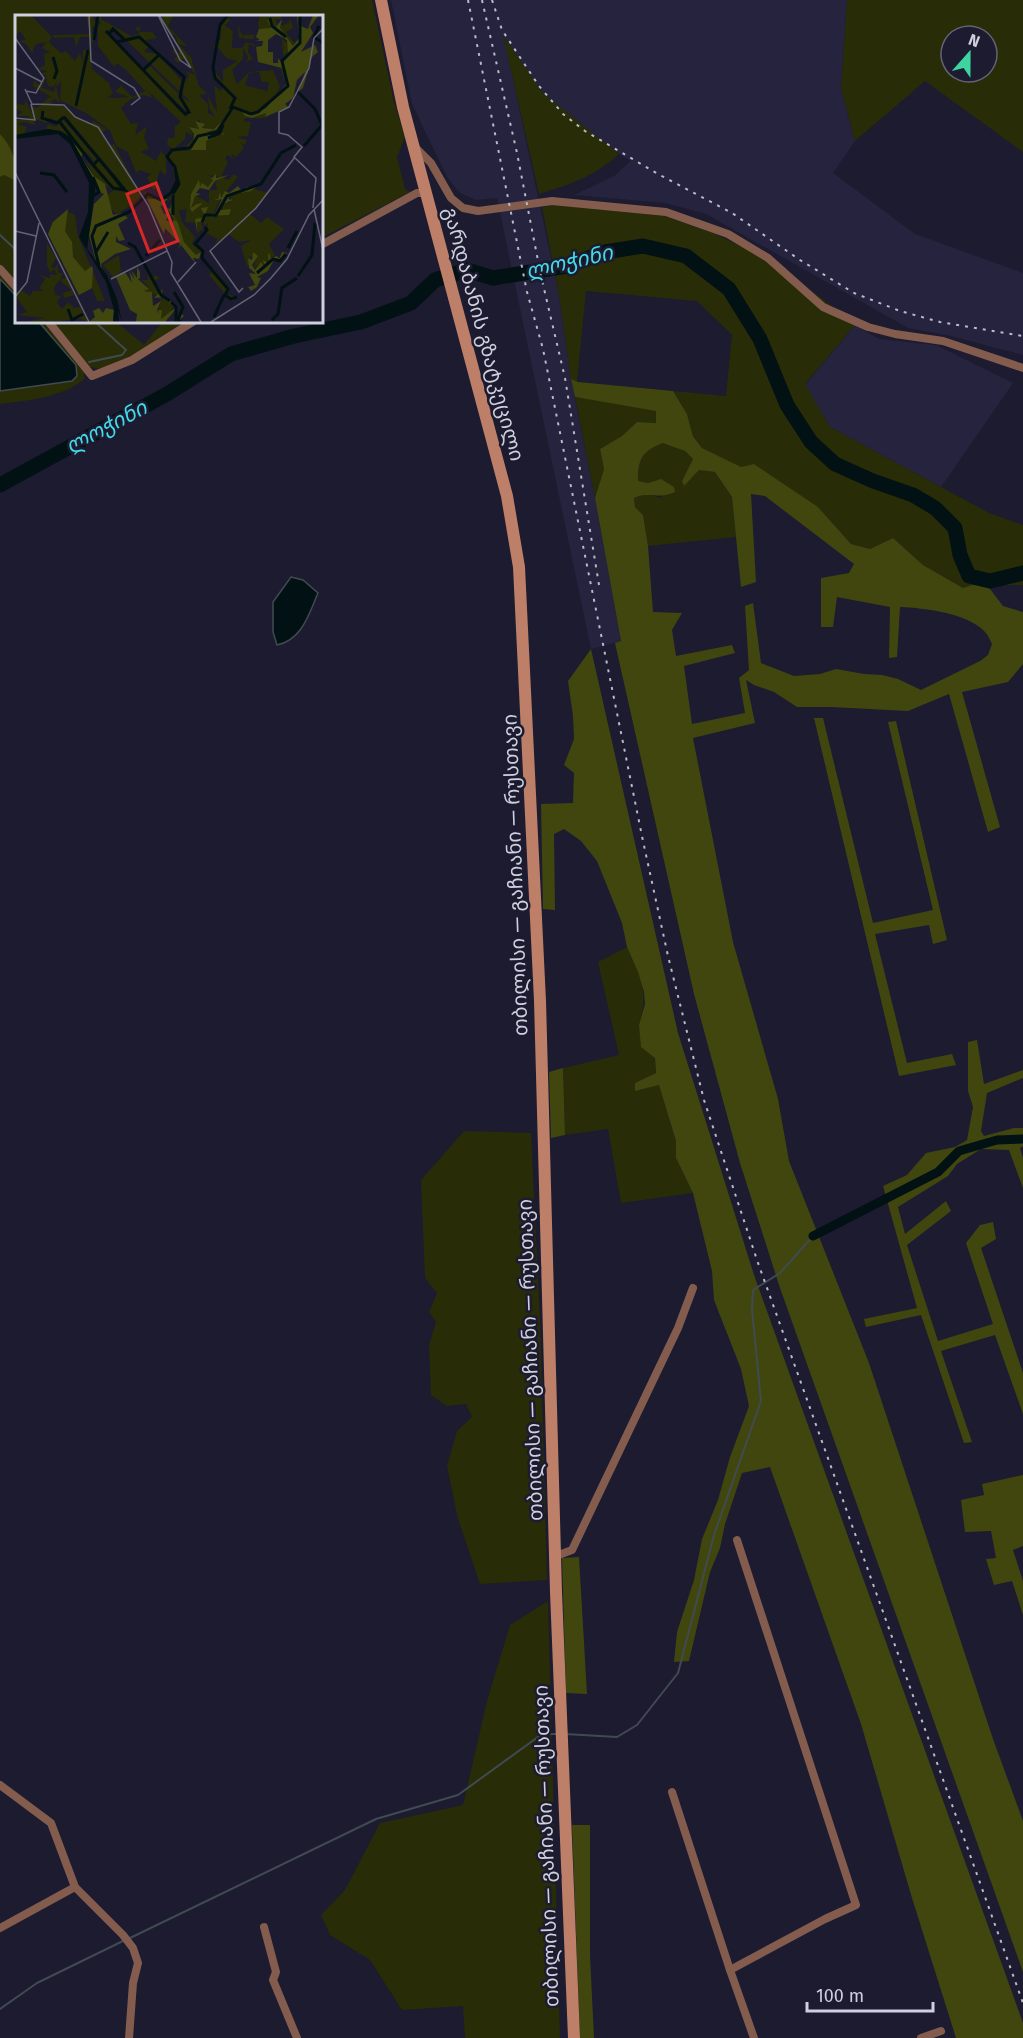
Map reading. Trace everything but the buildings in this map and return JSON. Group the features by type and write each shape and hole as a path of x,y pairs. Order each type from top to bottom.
{"main road":[{"name":"გარდაბანის გზატკეცილი","path":"381,0 403,108 507,496 519,567 526,681"},
{"name":"თბილისი — გაჩიანი — რუსთავი","path":"526,681 540,1001 556,1556 574,2038"}],"street":[{"path":"414,147 431,163 451,198 463,208 478,211 552,201 572,201 666,212 728,234 768,258 823,308 868,327 895,334 943,341 1023,368"},
{"path":"322,244 417,193 426,193"},
{"path":"0,269 15,286"},
{"path":"49,322 92,376 132,360 192,322"},
{"path":"556,1556 572,1550 678,1329 693,1288"},
{"path":"730,1970 825,1918 856,1905 737,1540"},
{"path":"0,1785 51,1823 75,1887 123,1935 132,1948 138,1963 133,1983 129,2038"},
{"path":"672,1792 754,2038"},
{"path":"0,1928 75,1887"},
{"path":"264,1927 276,1972 273,1980 297,2038"},
{"path":"921,2038 941,2031"}],"shaded area":[{"path":"391,0 847,0 841,89 855,141 833,173 915,234 1023,273 1023,355 951,336 908,328 706,214 665,203 574,195 614,176 631,161 541,92 504,37 559,295 571,379 621,641 591,649 497,198 476,200 460,193 447,177 412,104"},
{"path":"0,279 15,295 15,322 39,322 76,365 77,376 72,381 0,391"},
{"path":"855,325 879,339 936,345 1013,383 941,487 830,427 805,385"},
{"path":"291,577 303,580 318,593 299,632 293,638 277,645 273,632 273,602"}],"green space":[{"path":"0,0 372,0 394,102 405,137 397,157 405,189 410,192 322,237 322,15 15,15 15,161 0,134"},
{"path":"847,0 1023,0 1023,152 925,81 855,141 841,89"},
{"path":"503,35 542,92 619,154 601,168 581,179 539,194"},
{"path":"0,134 13,156 15,180 4,175 0,177"},
{"path":"4,175 15,180 15,295 0,279 0,177"},
{"path":"556,205 665,216 713,233 751,251 819,296 855,325 805,384 830,427 989,513 1023,525 1023,585 972,585 963,588 923,565 893,538 870,549 851,544 818,507 702,448 693,435 687,414 673,391 726,396 732,335 697,301 586,291 577,382 571,379 559,295 542,207"},
{"path":"39,322 116,322 144,345 162,322 184,322 138,353 100,369 90,367 84,370 84,379 66,390 44,397 0,404 0,391 72,381 76,365"},
{"path":"571,379 578,382 673,391 687,414 693,436 702,448 741,467 754,464 818,507 851,544 870,549 893,538 923,565 963,588 972,585 987,585 1003,606 1023,612 1023,664 1008,682 962,692 1000,827 988,832 949,694 908,711 797,707 774,692 746,680 755,723 693,738 733,942 778,1099 789,1161 869,1363 993,1739 1023,1821 1023,1972 780,1288 740,1163 694,994 615,643 621,641 595,498 604,469 600,449 622,436 637,422 656,423 656,411 575,397","holes":["663,443 685,451 693,459 682,481 684,486 699,470 715,472 732,497 741,587 756,582 751,494 765,496 854,564 849,573 821,578 821,627 833,627 837,597 890,607 889,658 897,657 900,607 933,610 968,620 986,633 992,644 988,655 921,690 898,679 882,675 836,669 820,674 794,676 761,663 753,603 745,606 749,670 739,678 745,713 692,724 684,666 735,653 732,645 676,656 672,630 682,613 653,612 643,515 635,507 634,498 675,492 674,487 661,479 648,483 638,481 640,461 650,449"]},
{"path":"575,397 656,410 656,423 637,422 622,436 600,449 604,469 595,498"},
{"path":"663,442 685,451 693,459 682,481 684,485 699,470 715,472 732,497 736,537 648,546 643,515 635,507 634,498 645,494 662,498 661,480 648,483 638,482 640,462 643,457 650,449"},
{"path":"591,649 678,1033 754,1275 1023,2023 1023,2038 956,2038 861,1724 770,1467 742,1473 725,1524 720,1548 710,1572 689,1661 674,1662 677,1632 694,1580 702,1539 718,1500 730,1457 749,1406 741,1369 714,1300 712,1271 693,1193 676,1158 676,1141 659,1085 635,1091 635,1083 656,1073 655,1058 641,1047 639,1025 645,1004 638,972 627,947 622,923 597,861 581,841 564,829 554,834 555,910 543,909 541,804 573,803 574,773 564,765 574,739 568,681"},
{"path":"814,718 823,718 873,923 933,910 888,722 896,721 947,940 933,944 929,925 875,934 907,1063 952,1054 956,1065 899,1076"},
{"path":"627,947 642,985 643,1003 639,1025 655,1058 656,1073 635,1083 635,1091 659,1084 676,1141 676,1158 693,1193 621,1203 608,1129 565,1135 563,1068 619,1055 598,962"},
{"path":"977,1040 984,1084 1023,1070 1023,1078 987,1093 981,1131 984,1136 1014,1128 1023,1128 1023,1146 1020,1148 1023,1158 1023,1188 1009,1150 981,1149 957,1164 948,1176 898,1207 905,1234 946,1201 951,1211 907,1245 938,1341 993,1324 966,1243 980,1225 993,1222 996,1239 981,1248 1023,1373 1023,1414 995,1335 941,1351 972,1442 964,1443 921,1315 866,1327 864,1319 917,1308 883,1186 907,1175 926,1153 955,1147 967,1140 973,1107 968,1091 968,1042"},
{"path":"563,1068 565,1135 551,1138 549,1072"},
{"path":"464,1131 531,1133 540,1321 547,1580 480,1584 458,1519 447,1466 457,1431 472,1417 466,1404 447,1406 431,1395 429,1345 436,1322 429,1312 437,1293 425,1278 421,1180"},
{"path":"1023,1475 1023,1546 1013,1550 1023,1581 1023,1615 1012,1581 994,1585 986,1559 996,1558 991,1531 965,1532 961,1500 984,1495 982,1484"},
{"path":"579,1557 587,1694 566,1693 562,1558"},
{"path":"548,1601 560,2038 465,2038 463,2006 402,2010 370,1960 330,1935 321,1915 345,1890 380,1823 463,1805 487,1701 510,1625"},
{"path":"572,1825 590,1825 590,1955 594,2038 580,2038"}],"waterway":[{"path":"0,235 15,249"},
{"name":"ლოჭინი","path":"0,485 167,394 231,354 294,336 361,322 411,303 435,280 467,270 493,278 567,266 605,252 643,246 686,256 729,289 760,339 787,405 811,442 835,464 913,495 935,508 955,528 960,555 969,576 990,581 1023,573"},
{"path":"89,362 122,355 126,350 95,322"},
{"path":"813,1236 938,1172 959,1151 997,1140 1023,1139"},
{"path":"565,1734 617,1737 637,1725 678,1673 714,1535 761,1401 752,1310 753,1290 780,1273 813,1236"},
{"path":"130,1938 376,1819 458,1795 542,1734 557,1734"},
{"path":"0,2009 37,1983 125,1940"}],"railway":[{"path":"468,0 527,292 543,349 643,841 668,956 704,1100 757,1260 1023,2003"},
{"path":"482,0 565,378 599,585"},
{"path":"492,0 502,30 539,86 563,114 585,131 658,174 732,213 800,260 854,293 900,311 940,322 1023,336"}]}
